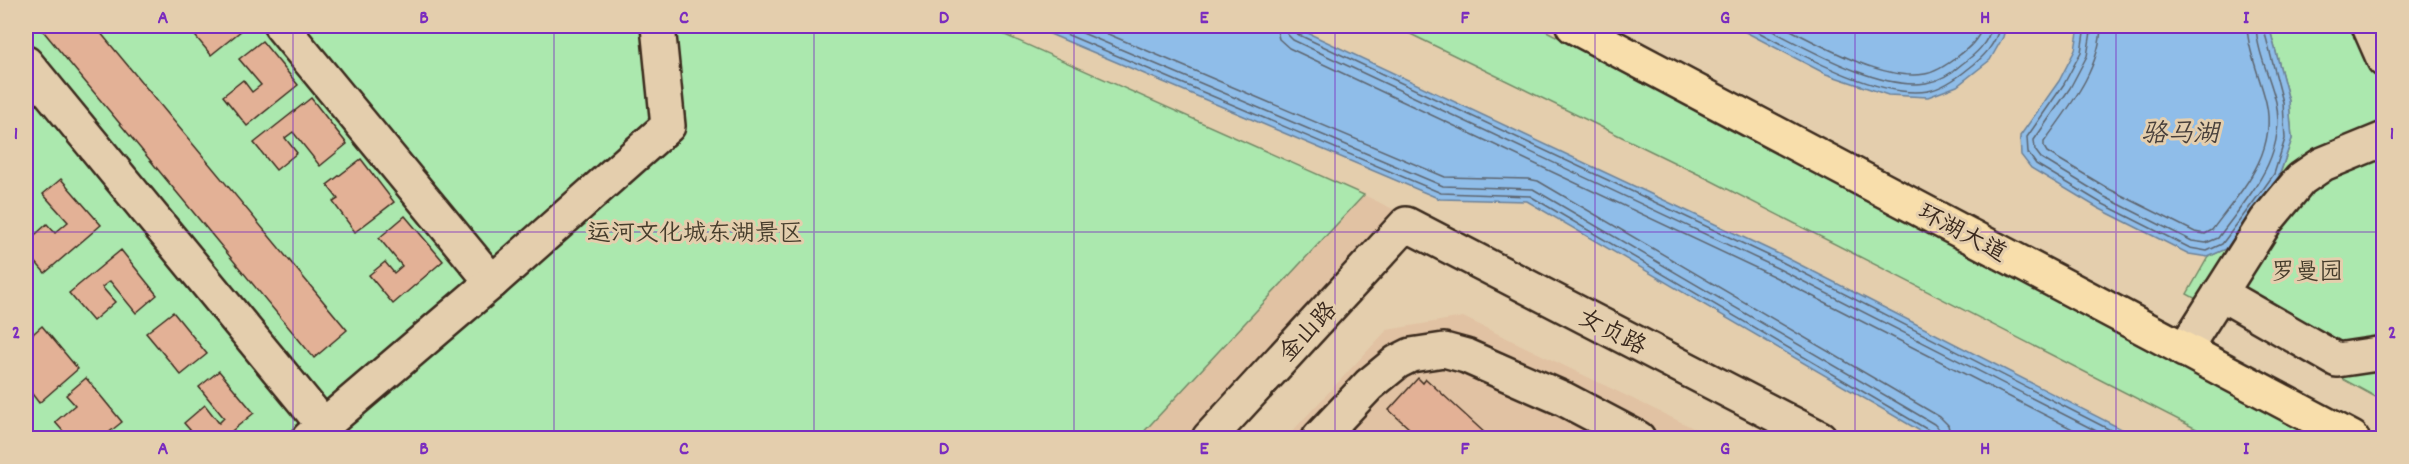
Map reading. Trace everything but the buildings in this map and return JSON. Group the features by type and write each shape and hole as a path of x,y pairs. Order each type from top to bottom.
{"main road":[{"name":"环湖大道","path":"1574,26 2352,438"}],"street":[{"path":"281,26 492,282"},
{"path":"26,63 317,433 668,126 658,26"},
{"path":"2369,26 2384,60"},
{"path":"2184,350 2266,221 2301,179 2323,164 2384,139"},
{"name":"金山路","path":"1209,438 1406,224"},
{"name":"女贞路","path":"1406,224 1821,438"},
{"path":"2220,293 2337,360 2384,353"},
{"path":"1319,438 1369,385 1397,362 1411,355 1444,350 1466,356 1564,399 1638,438"}],"shaded area":[{"path":"1364,195 1401,213 1193,438 1138,438"},
{"path":"1463,317 1714,438 1286,438 1387,330"}],"green space":[{"name":"运河文化城东湖景区","path":"26,26 985,26 1364,195 1138,438 26,438"},
{"path":"1394,26 1537,26 2322,438 2214,438 1702,176"},
{"name":"罗曼园","path":"2269,26 2383,26 2383,401 2187,294 2208,257 2226,249 2279,177 2292,139 2289,101"}],"water":[{"path":"1031,26 1293,26 1783,256 2139,438 1932,438 1527,201 1440,199"},
{"path":"1734,26 2006,26 2003,37 1990,60 1957,86 1928,97 1888,95 1826,74"},
{"name":"骆马湖","path":"2079,26 2269,26 2289,101 2292,139 2279,176 2226,249 2208,257 2189,254 2098,208 2031,168 2021,155 2020,136 2059,81 2075,50"}]}
